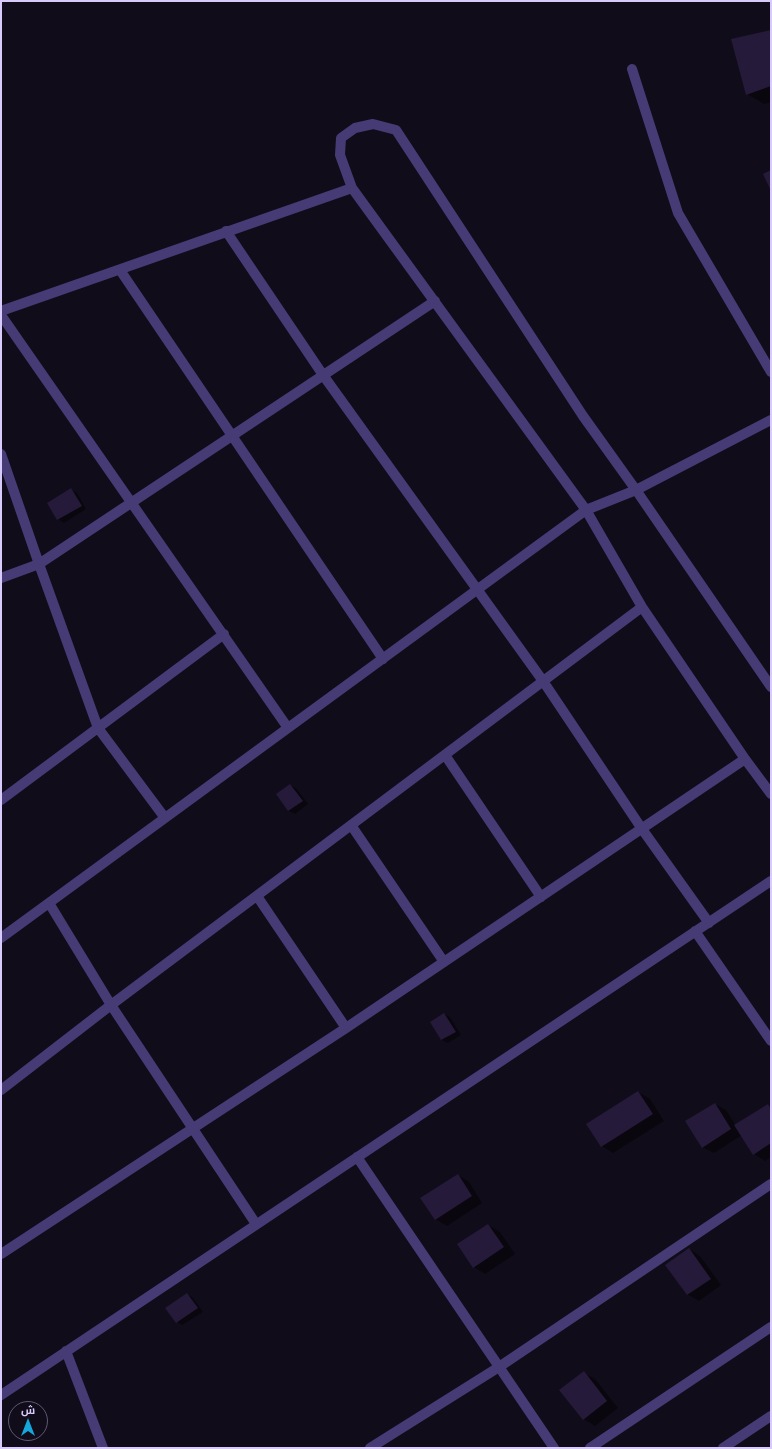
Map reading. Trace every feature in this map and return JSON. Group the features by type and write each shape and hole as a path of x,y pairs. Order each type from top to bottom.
{"street":[{"path":"632,69 678,213 771,372"},
{"path":"771,687 636,490 583,416 396,130 373,124 355,128 341,138 340,155 352,188 586,510 642,607 745,759 771,794"},
{"path":"1,311 352,188"},
{"path":"226,231 323,375 543,681 642,829 709,922"},
{"path":"120,270 383,659"},
{"path":"1,578 39,564 435,301"},
{"path":"1,315 288,728"},
{"path":"1,938 586,510 636,490 771,420"},
{"path":"1,454 98,728 165,818"},
{"path":"1,1090 111,1005 642,607"},
{"path":"1,800 224,634"},
{"path":"445,755 541,897"},
{"path":"1,1254 346,1028 745,759"},
{"path":"351,825 444,962"},
{"path":"1,1395 771,881"},
{"path":"257,896 346,1028"},
{"path":"49,903 111,1005 256,1224"},
{"path":"695,931 771,1040"},
{"path":"357,1157 554,1448"},
{"path":"370,1448 499,1367 771,1184"},
{"path":"590,1448 771,1327"},
{"path":"66,1351 103,1448"},
{"path":"723,1448 771,1416"}],"building":[{"path":"771,30 771,86 746,95 731,39"},
{"path":"771,170 771,191 763,174"},
{"path":"71,488 82,506 57,520 47,503"},
{"path":"290,784 303,801 288,811 276,794"},
{"path":"444,1013 456,1032 441,1040 430,1022"},
{"path":"638,1091 653,1114 601,1147 586,1124"},
{"path":"715,1103 731,1129 702,1148 685,1121"},
{"path":"768,1104 771,1109 771,1143 753,1155 734,1125"},
{"path":"458,1174 472,1196 435,1220 420,1198"},
{"path":"488,1224 504,1247 473,1268 457,1244"},
{"path":"689,1248 711,1279 687,1295 665,1265"},
{"path":"187,1293 198,1308 176,1323 165,1308"},
{"path":"584,1371 607,1401 583,1420 559,1390"}]}
